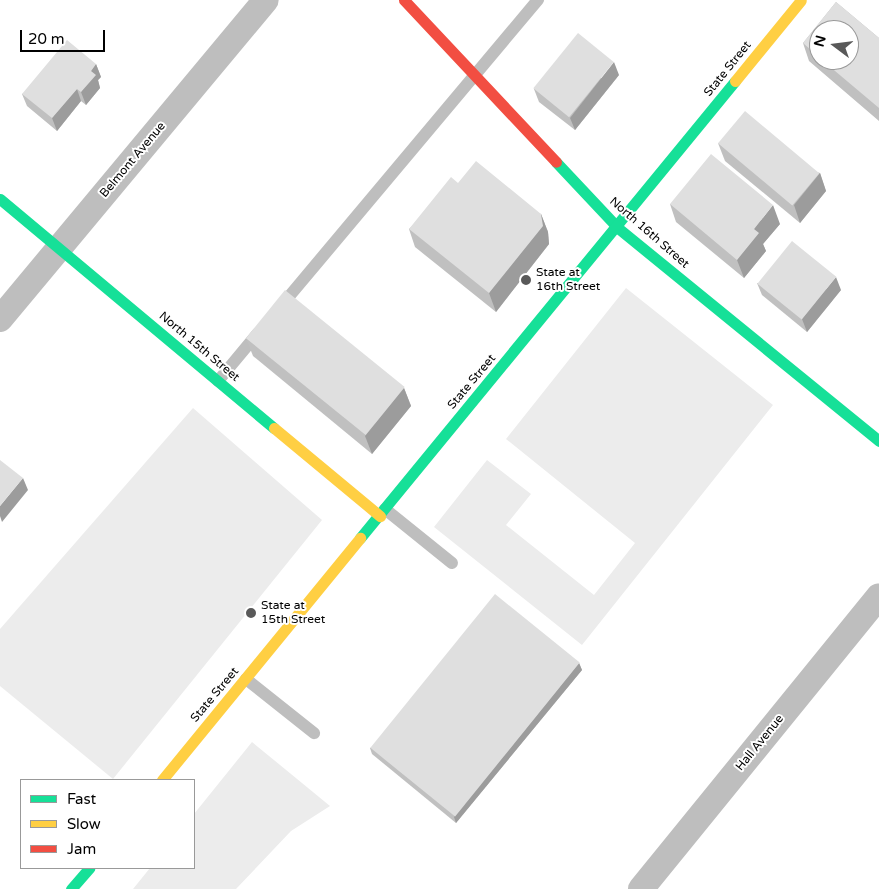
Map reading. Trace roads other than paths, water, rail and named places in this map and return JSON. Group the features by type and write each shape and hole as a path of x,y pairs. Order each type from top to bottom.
{"street":[{"name":"Belmont Avenue","path":"0,319 266,0"},
{"name":"North 16th Street","path":"404,0 475,79 618,228 879,440"},
{"name":"State Street","path":"163,779 618,228 802,0"},
{"name":"North 15th Street","path":"0,199 218,381 382,513"},
{"name":"Hall Avenue","path":"642,889 879,596"},
{"path":"71,889 88,869"}],"lane":[{"path":"218,381 475,79 538,0"},
{"path":"382,513 452,563"},
{"path":"246,679 314,733"}],"place":[{"name":"State at 16th Street","path":"526,280"},
{"name":"State at 15th Street","path":"251,613"}]}
